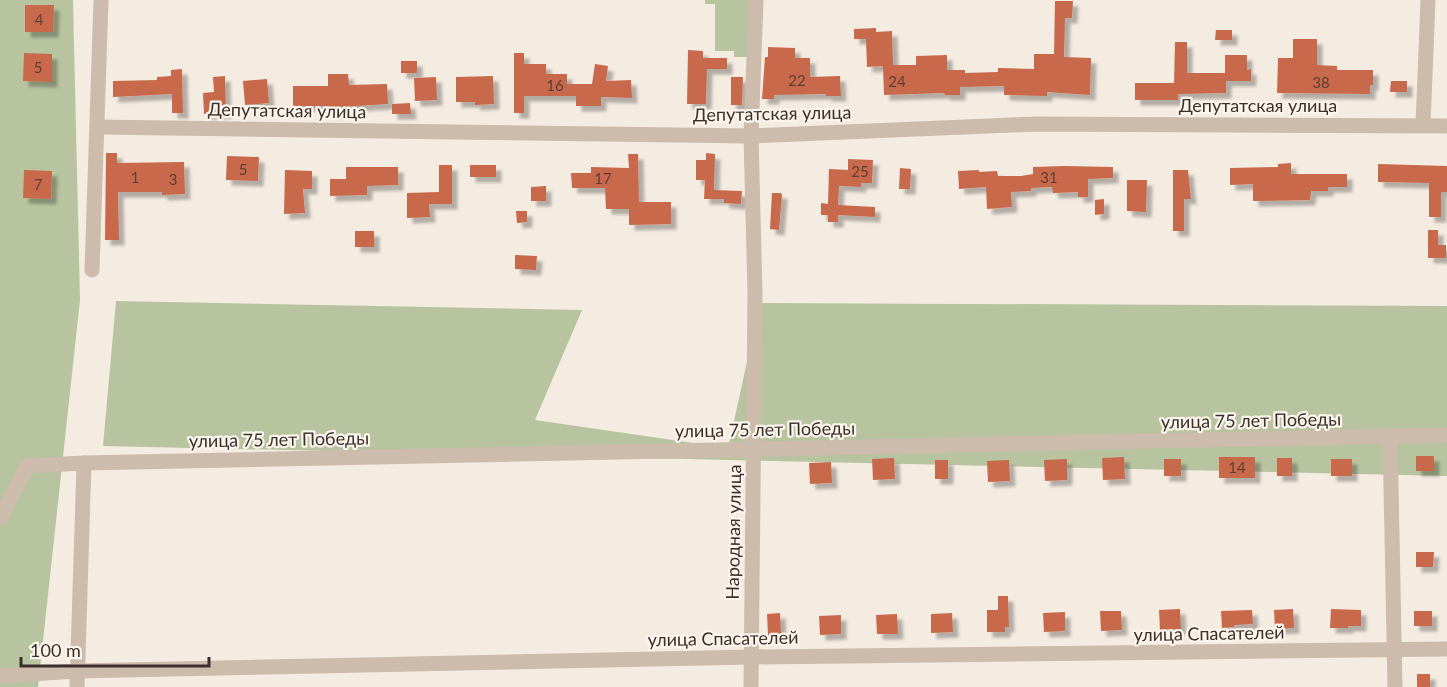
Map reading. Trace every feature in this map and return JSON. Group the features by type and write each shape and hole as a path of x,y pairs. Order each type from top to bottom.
{"street":[{"path":"93,270 101,0"},
{"name":"Народная улица","path":"751,687 755,294 751,135 756,0"},
{"path":"1423,125 1428,0"},
{"name":"Депутатская улица","path":"98,127 751,135 1037,124 1447,126"},
{"name":"улица 75 лет Победы","path":"0,518 27,466 1447,435"},
{"path":"1390,436 1395,687"},
{"path":"77,687 84,463"},
{"name":"улица Спасателей","path":"0,676 76,671 752,657 1447,649"}],"green space":[{"path":"0,0 73,0 80,300 38,687 0,687"},
{"path":"705,0 750,0 748,57 734,57 734,51 715,51 715,4 705,4"},
{"path":"116,301 582,310 535,420 728,448 760,303 1447,306 1447,476 103,446"}],"building":[{"path":"1055,1 1073,1 1072,18 1065,18 1064,57 1091,58 1090,95 1047,92 1047,96 1004,95 1004,86 960,87 960,95 945,95 944,93 884,95 883,66 867,67 866,39 854,39 854,29 876,28 876,32 892,31 893,65 916,65 916,56 947,55 947,70 965,70 965,73 998,72 998,68 1034,69 1034,54 1054,54"},
{"path":"25,5 54,5 53,32 25,32"},
{"path":"1216,30 1232,30 1232,40 1215,40"},
{"path":"1293,39 1317,39 1317,65 1337,66 1337,70 1373,70 1373,85 1370,85 1370,94 1277,93 1278,58 1293,58"},
{"path":"1175,42 1187,42 1187,73 1225,73 1225,55 1247,55 1247,70 1251,69 1251,81 1226,81 1226,93 1178,94 1178,100 1135,100 1135,83 1174,83"},
{"path":"768,47 795,48 795,58 810,58 810,77 840,76 841,96 774,95 774,99 762,99 765,57 768,57"},
{"path":"688,50 703,51 703,58 727,58 727,69 707,69 706,104 687,104"},
{"path":"24,53 52,54 52,82 23,81"},
{"path":"514,53 524,53 524,64 546,64 546,74 567,74 567,84 592,84 595,64 608,66 606,81 631,80 632,98 601,97 601,106 576,106 576,96 524,96 524,113 514,113"},
{"path":"401,61 417,61 417,73 401,73"},
{"path":"182,69 183,113 172,113 172,94 113,97 113,81 157,80 157,77 171,76 171,70"},
{"path":"328,74 348,74 349,85 387,84 388,104 338,107 338,113 329,113 329,106 293,106 293,86 328,86"},
{"path":"225,76 226,113 204,114 203,93 214,92 213,77"},
{"path":"493,76 494,104 475,105 475,102 456,102 456,77"},
{"path":"436,77 437,100 415,101 414,78"},
{"path":"731,77 743,77 742,105 731,105"},
{"path":"267,79 269,103 245,105 243,81"},
{"path":"1391,81 1407,81 1407,92 1390,92"},
{"path":"410,103 411,114 392,114 392,104"},
{"path":"106,153 117,153 117,163 184,162 185,194 118,192 119,240 105,240"},
{"path":"706,153 715,154 714,190 742,191 741,204 724,203 724,199 704,199 705,180 696,180 696,160 706,160"},
{"path":"628,154 638,154 639,202 671,202 671,224 629,225 629,209 606,209 605,188 572,188 571,173 591,173 591,167 629,168"},
{"path":"227,156 259,157 258,181 226,180"},
{"path":"848,159 873,160 872,183 861,183 861,187 839,186 838,205 875,207 875,217 838,215 838,222 828,222 828,215 821,215 821,203 828,204 829,169 848,170"},
{"path":"1291,163 1291,174 1347,174 1347,187 1328,187 1328,191 1311,191 1310,200 1253,201 1253,184 1230,185 1230,168 1278,167 1278,164"},
{"path":"1378,164 1447,166 1447,192 1441,192 1441,217 1429,217 1429,183 1378,182"},
{"path":"439,165 452,165 452,204 429,204 430,217 407,218 407,193 439,192"},
{"path":"470,165 496,165 496,177 470,177"},
{"path":"346,167 398,167 398,185 367,186 367,195 330,196 330,179 346,179"},
{"path":"1033,167 1113,167 1113,178 1088,179 1088,197 1078,197 1078,192 1053,193 1052,187 1031,188 1031,191 1011,192 1012,207 987,209 986,187 959,189 958,171 997,171 998,176 1021,176 1033,174"},
{"path":"900,168 911,169 910,189 899,189"},
{"path":"24,170 52,171 51,199 23,198"},
{"path":"285,170 312,171 312,189 303,189 305,213 284,214"},
{"path":"1173,170 1188,170 1191,199 1184,199 1184,231 1173,231"},
{"path":"1127,180 1147,180 1146,212 1127,211"},
{"path":"546,186 546,201 531,201 531,187"},
{"path":"772,193 782,195 779,230 770,229"},
{"path":"1104,199 1104,214 1095,215 1095,200"},
{"path":"516,211 527,211 527,222 517,223"},
{"path":"1428,230 1438,230 1438,245 1446,245 1446,258 1428,258"},
{"path":"355,231 374,231 374,247 355,247"},
{"path":"515,255 537,256 536,270 515,269"},
{"path":"1416,456 1434,456 1434,471 1416,471"},
{"path":"1124,457 1125,479 1103,480 1102,458"},
{"path":"1219,457 1255,457 1255,478 1219,478"},
{"path":"894,458 895,479 873,480 872,459"},
{"path":"1277,458 1292,458 1292,476 1277,476"},
{"path":"1067,459 1067,480 1045,481 1044,460"},
{"path":"1164,459 1181,459 1181,476 1164,476"},
{"path":"1331,459 1352,459 1352,476 1331,476"},
{"path":"935,460 948,460 948,479 935,479"},
{"path":"1009,460 1010,481 988,482 987,461"},
{"path":"831,462 832,483 810,484 809,463"},
{"path":"1416,552 1434,552 1433,567 1416,567"},
{"path":"998,596 1008,596 1009,627 1005,627 1005,632 987,632 987,610 998,610"},
{"path":"1180,609 1181,629 1160,630 1159,610"},
{"path":"1293,609 1294,628 1275,629 1274,610"},
{"path":"1331,609 1361,610 1361,626 1330,628"},
{"path":"1252,610 1253,624 1222,628 1221,611"},
{"path":"1100,611 1121,611 1122,630 1101,631"},
{"path":"1414,611 1432,611 1432,626 1414,626"},
{"path":"1065,612 1065,631 1044,632 1043,613"},
{"path":"780,613 781,634 768,635 767,614"},
{"path":"952,613 953,632 931,633 931,614"},
{"path":"897,614 898,634 877,634 876,615"},
{"path":"841,615 841,634 820,635 819,616"},
{"path":"1417,674 1430,674 1430,687 1417,687"}]}
